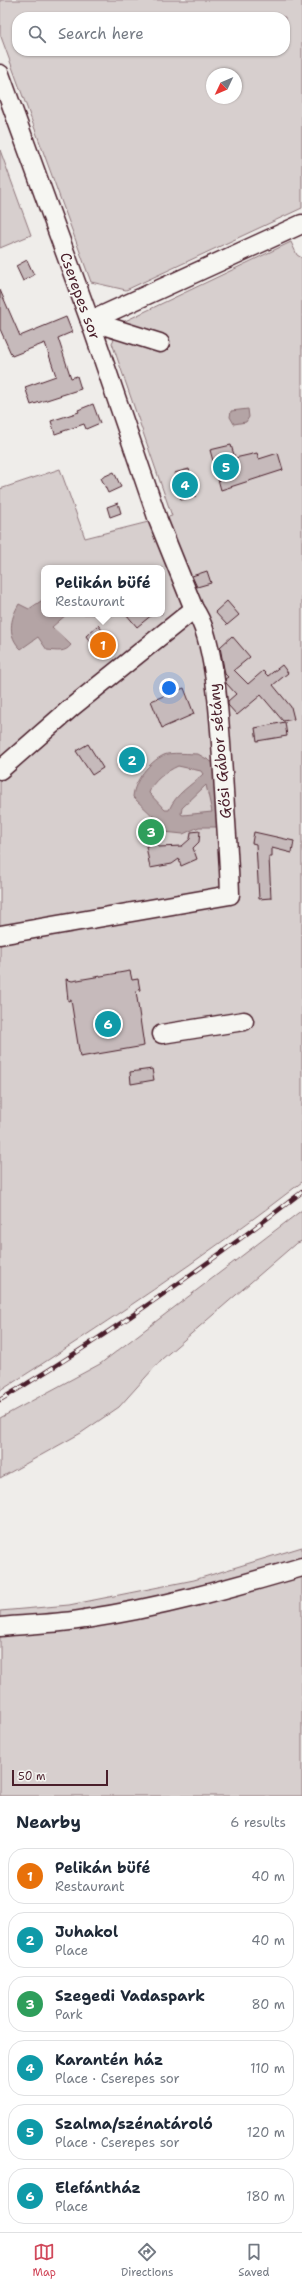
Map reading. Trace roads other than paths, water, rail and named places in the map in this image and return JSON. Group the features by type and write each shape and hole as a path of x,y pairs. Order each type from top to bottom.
{"street":[{"name":"Cserepes sor","path":"0,74 90,321 158,520 194,609"},
{"path":"90,321 302,224"},
{"path":"90,321 160,344"},
{"path":"0,770 78,703 194,609"},
{"name":"Gősi Gábor sétány","path":"0,935 230,895 217,698 208,648 200,617 194,609"},
{"path":"162,1034 244,1021"},
{"path":"0,1627 84,1619 137,1610 238,1585 302,1567"}],"railway":[{"path":"0,1400 78,1351 192,1274 302,1192"}],"place":[{"name":"Szalma/szénatároló","path":"226,467"},
{"name":"Karantén ház","path":"185,485"},
{"name":"Pelikán büfé","path":"103,645"},
{"name":"Juhakol","path":"132,760"},
{"name":"Szegedi Vadaspark","path":"151,832"},
{"name":"Elefántház","path":"108,1024"}]}
